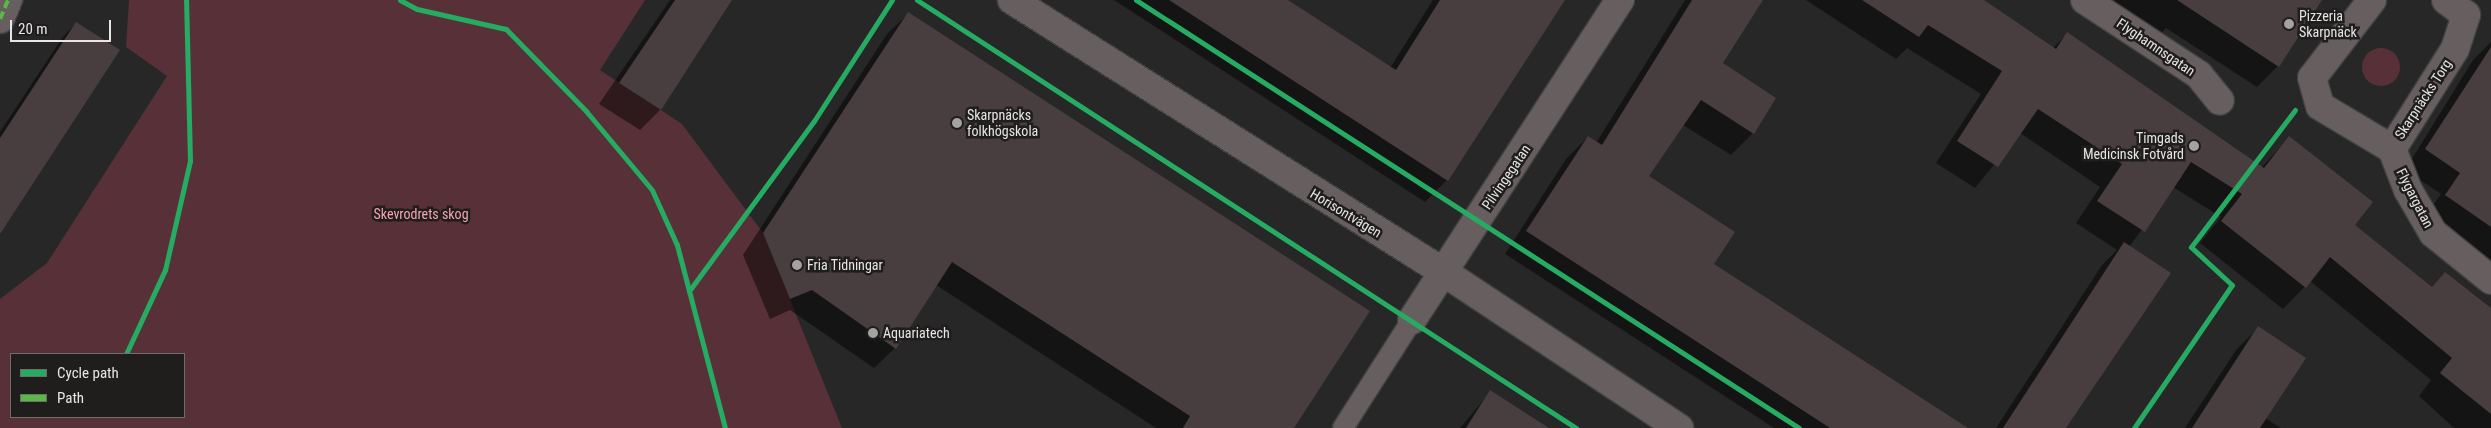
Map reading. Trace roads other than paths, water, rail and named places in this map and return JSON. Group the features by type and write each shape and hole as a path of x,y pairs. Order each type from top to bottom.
{"street":[{"path":"0,19 8,0"},
{"name":"Horisontvägen","path":"1012,0 1445,273 1679,428"},
{"name":"Pilvingegatan","path":"1412,320 1445,273 1620,0"},
{"name":"Flyghamnsgatan","path":"2085,0 2198,75 2220,101"},
{"name":"Skarpnäcks Torg","path":"2372,0 2312,78 2320,106 2392,150 2455,49 2466,15 2446,0"},
{"name":"Flygargatan","path":"2392,150 2408,190 2433,233 2491,280"}],"lane":[{"name":"Pilvingegatan","path":"1343,428 1412,320"}],"place":[{"name":"Pizzeria Skarpnäck","path":"2289,24"},
{"name":"Skarpnäcks folkhögskola","path":"957,123"},
{"name":"Timgads Medicinsk Fotvård","path":"2194,146"},
{"name":"Fria Tidningar","path":"797,265"},
{"name":"Aquariatech","path":"873,333"}],"park label":[{"name":"Skevrodrets skog","path":"421,214"}]}
